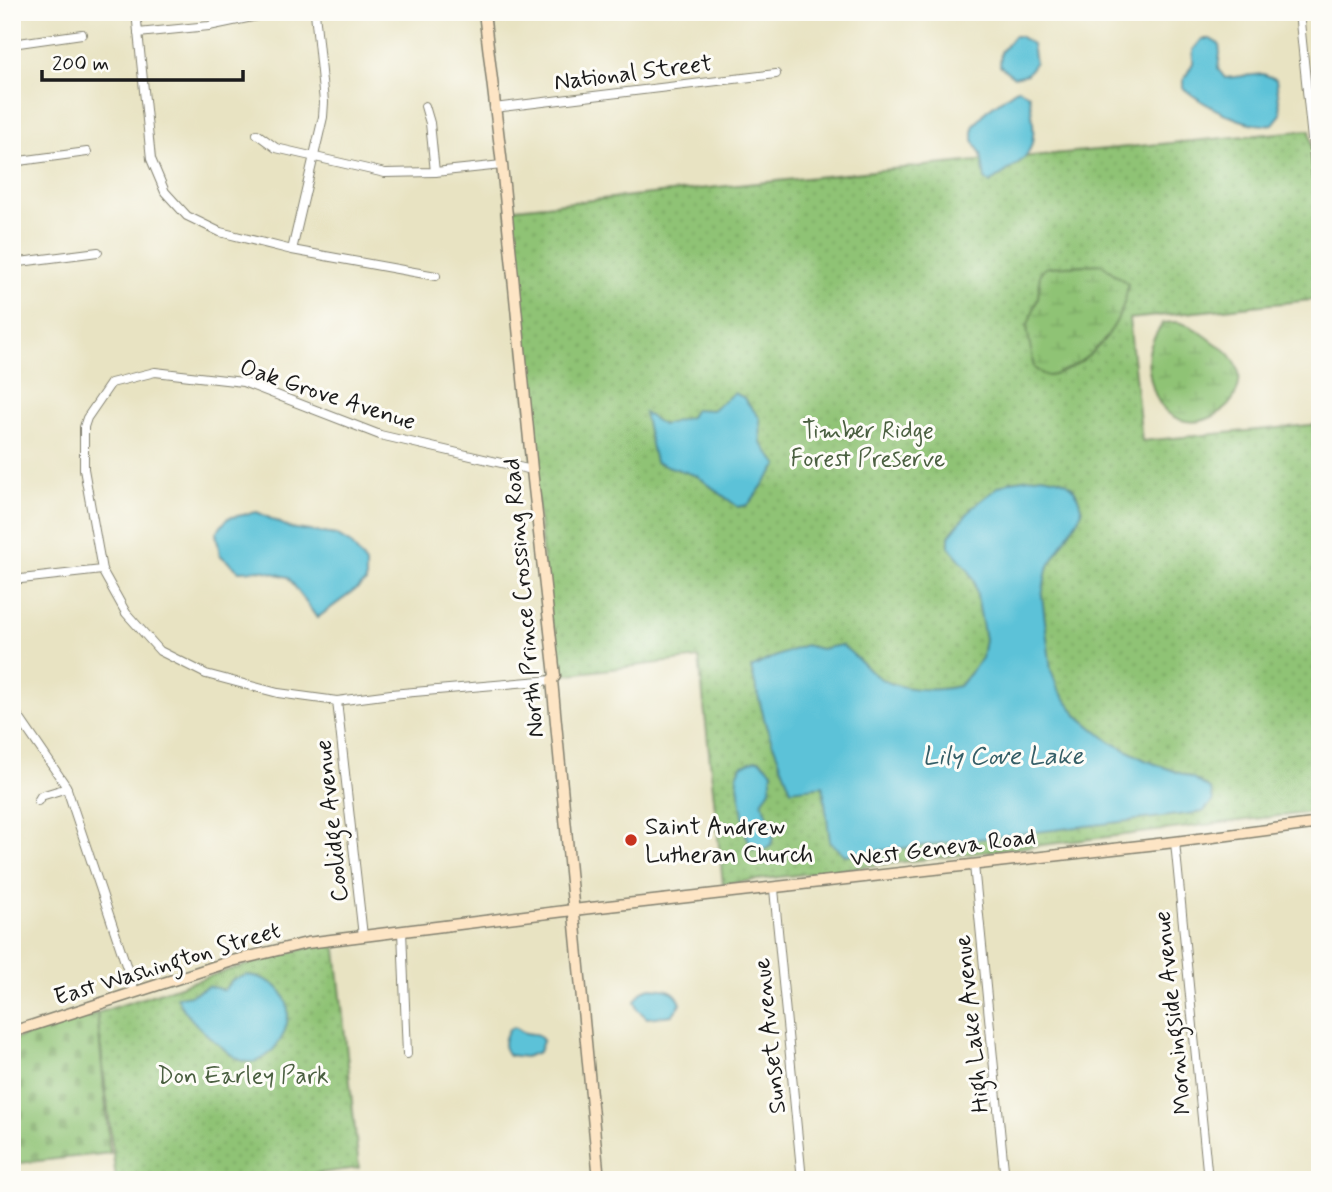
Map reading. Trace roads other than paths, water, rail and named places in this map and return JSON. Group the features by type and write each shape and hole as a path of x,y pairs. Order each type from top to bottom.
{"main road":[{"name":"North Prince Crossing Road","path":"484,12 555,676 552,680 599,1180"},
{"name":"West Geneva Road","path":"363,936 1320,823"},
{"name":"East Washington Street","path":"12,1032 249,956 363,936"}],"street":[{"path":"136,12 151,159 165,192 187,216 211,229 292,250 436,276"},
{"path":"138,33 209,26 277,12"},
{"path":"292,250 324,110 314,12"},
{"path":"1299,12 1320,218"},
{"path":"12,44 82,34"},
{"name":"National Street","path":"494,108 776,74"},
{"path":"425,106 430,123 435,173"},
{"path":"257,134 276,148 385,173 435,173 502,165"},
{"path":"12,162 87,152"},
{"path":"12,262 98,252"},
{"name":"Oak Grove Avenue","path":"102,570 83,469 84,427 87,418 111,383 155,372 243,382 380,435 532,470"},
{"path":"12,580 102,570 126,613 160,651 205,674 278,693 337,701 552,680"},
{"name":"Coolidge Avenue","path":"337,701 363,936"},
{"path":"12,707 67,788 135,992"},
{"path":"38,801 41,796 67,788"},
{"name":"Morningside Avenue","path":"1175,842 1208,1180"},
{"name":"High Lake Avenue","path":"974,865 1005,1180"},
{"name":"Sunset Avenue","path":"774,889 802,1180"},
{"path":"402,931 407,1054"}],"water":[{"path":"1014,36 1032,44 1035,63 1027,74 1014,77 1000,66 1001,52"},
{"path":"1202,39 1210,39 1219,44 1218,69 1225,78 1263,74 1276,79 1281,114 1273,124 1262,125 1238,119 1213,108 1183,88 1183,81 1193,63 1193,50"},
{"path":"1018,88 1029,95 1033,120 1031,146 1022,160 990,183 985,179 981,154 973,140 973,127 986,111"},
{"path":"734,393 743,397 760,418 761,443 778,465 748,505 738,507 697,476 655,462 644,413 663,425 690,417 695,409 712,410"},
{"name":"Lily Cove Lake","path":"1041,476 1058,479 1070,485 1077,495 1082,512 1047,569 1042,596 1051,670 1058,689 1077,715 1109,741 1145,760 1193,778 1211,790 1213,801 1203,812 845,855 830,842 823,786 791,790 766,726 751,668 805,645 821,649 841,645 874,674 893,684 915,689 959,686 982,658 985,639 974,580 949,547 949,536 972,508 998,487 1011,481"},
{"path":"257,512 290,528 336,535 351,544 366,564 366,582 317,618 288,577 262,570 239,571 220,555 216,533 228,518"},
{"path":"760,760 772,771 770,789 762,802 774,831 771,846 764,849 752,848 746,834 737,776 741,766"},
{"path":"247,975 269,982 282,993 288,1008 287,1023 272,1051 260,1060 248,1062 224,1050 202,1030 187,1014 177,997 191,995 208,986 224,990 232,980"},
{"path":"650,988 673,992 681,1004 672,1015 647,1018 637,1009 635,1001 642,991"},
{"path":"514,1027 541,1038 543,1041 539,1052 525,1057 509,1055 504,1046 505,1039 509,1029"}],"place":[{"name":"Saint Andrew Lutheran Church","path":"631,840"}],"park label":[{"name":"Timber Ridge Forest Preserve","path":"868,444"},
{"name":"Don Earley Park","path":"243,1075"}]}
